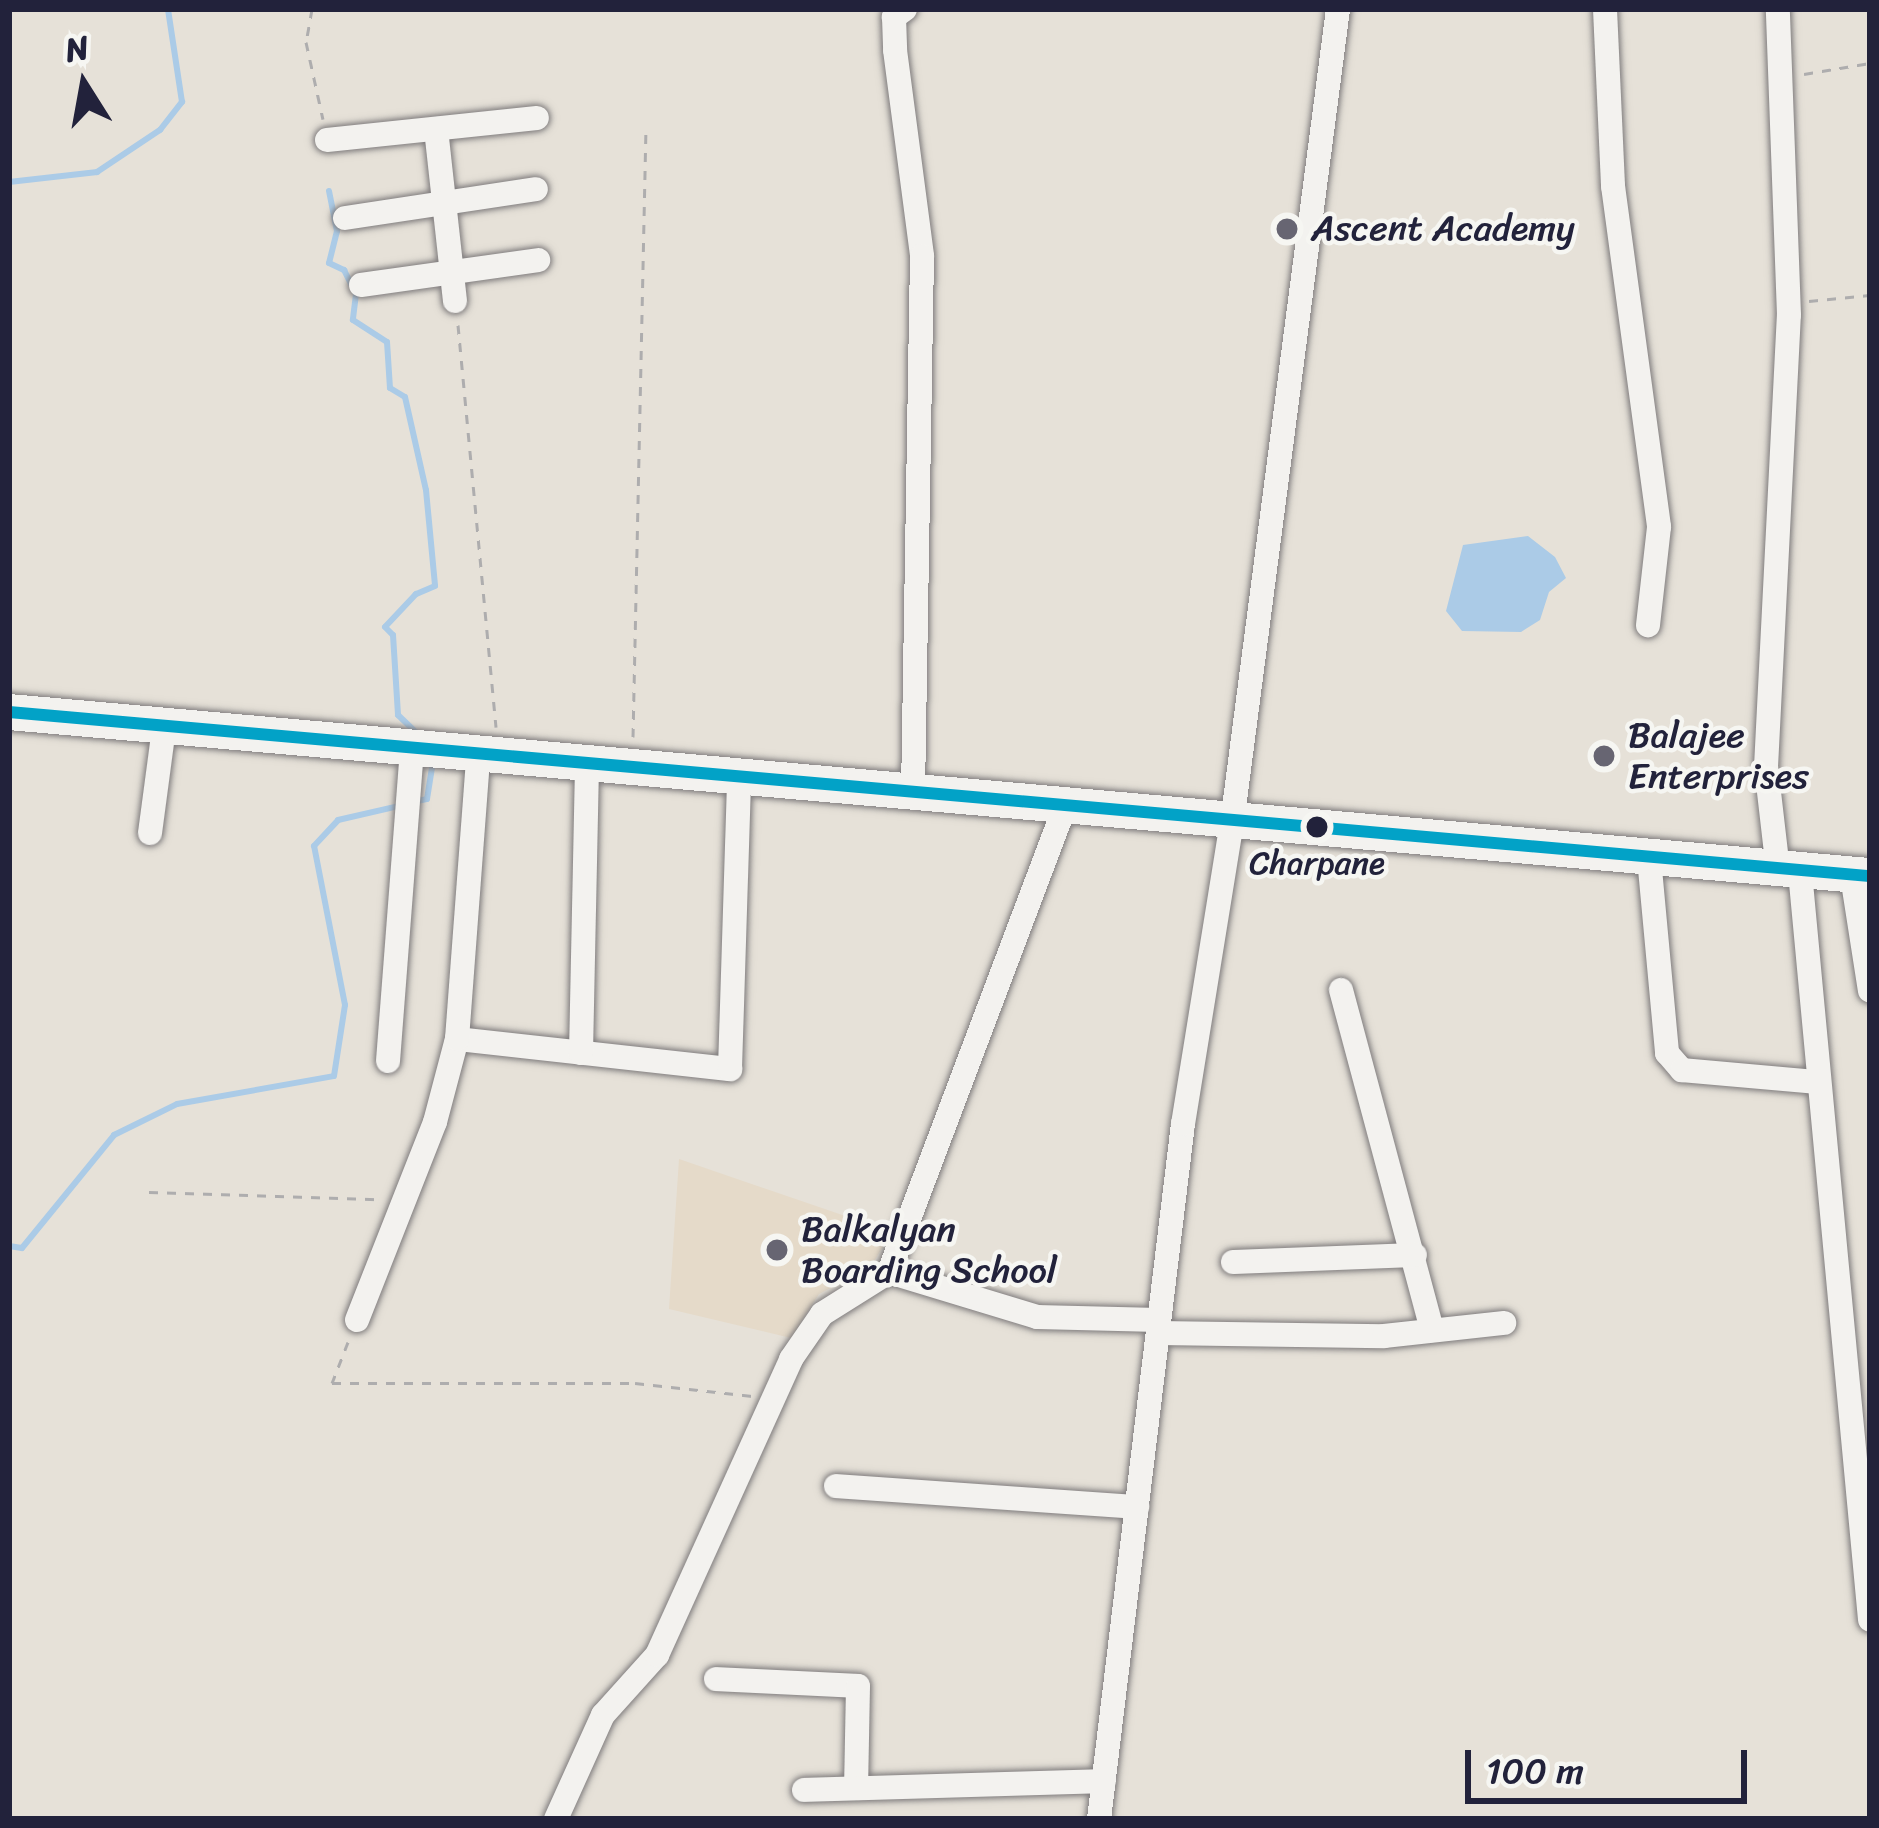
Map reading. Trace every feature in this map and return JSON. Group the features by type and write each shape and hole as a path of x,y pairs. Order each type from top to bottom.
{"highway":[{"path":"9,712 412,752 1861,876"}],"street":[{"path":"904,9 894,17 895,50 922,256 913,794"},
{"path":"1100,1819 1158,1326 1232,824 1338,9"},
{"path":"1605,9 1613,186 1659,527 1648,625"},
{"path":"1778,9 1789,303 1766,766 1789,871 1816,1082 1870,1620"},
{"path":"327,140 538,118"},
{"path":"436,129 455,302"},
{"path":"345,218 536,189"},
{"path":"361,284 538,260"},
{"path":"150,833 164,728"},
{"path":"388,1061 412,752"},
{"path":"357,1320 404,1199 457,1039 488,758"},
{"path":"581,1053 586,766"},
{"path":"457,1039 730,1069 739,780"},
{"path":"556,1819 603,1715 657,1654 772,1398 822,1314 889,1272 1064,809"},
{"path":"1649,858 1667,1053 1682,1070 1816,1082"},
{"path":"1861,876 1870,991"},
{"path":"1341,990 1432,1330"},
{"path":"1233,1262 1415,1255"},
{"path":"889,1272 1037,1317 1158,1326 1432,1330 1504,1323"},
{"path":"836,1486 1137,1508"},
{"path":"716,1679 858,1686 856,1788"},
{"path":"804,1790 1104,1781"}],"path":[{"path":"311,9 306,42 327,140"},
{"path":"1781,86 1870,63"},
{"path":"646,126 633,747 646,772"},
{"path":"1789,303 1870,295"},
{"path":"455,302 483,538 488,758"},
{"path":"148,1192 404,1199"},
{"path":"357,1320 332,1383 635,1383 772,1398"}],"shaded area":[{"name":"Balkalyan Boarding School","path":"679,1159 892,1232 870,1268 819,1294 791,1338 669,1309"}],"water":[{"path":"1528,536 1555,557 1566,578 1549,592 1540,620 1521,632 1462,631 1446,611 1463,545"}],"waterway":[{"path":"9,182 97,172 160,130 182,102 168,9"},
{"path":"329,191 337,231 329,263 344,270 356,294 353,320 387,342 390,388 405,397 426,490 435,586 416,594 385,627 393,635 398,715 418,734"},
{"path":"417,801 427,799 433,763"},
{"path":"9,1246 22,1248 114,1135 177,1104 334,1076 345,1005 314,846 338,820 399,806"}],"transit line":[{"path":"9,712 1870,876"}],"place":[{"name":"Ascent Academy","path":"1287,229"},
{"name":"Balajee Enterprises","path":"1604,756"},
{"name":"Charpane","path":"1317,827"},
{"name":"Balkalyan Boarding School","path":"777,1250"}]}
